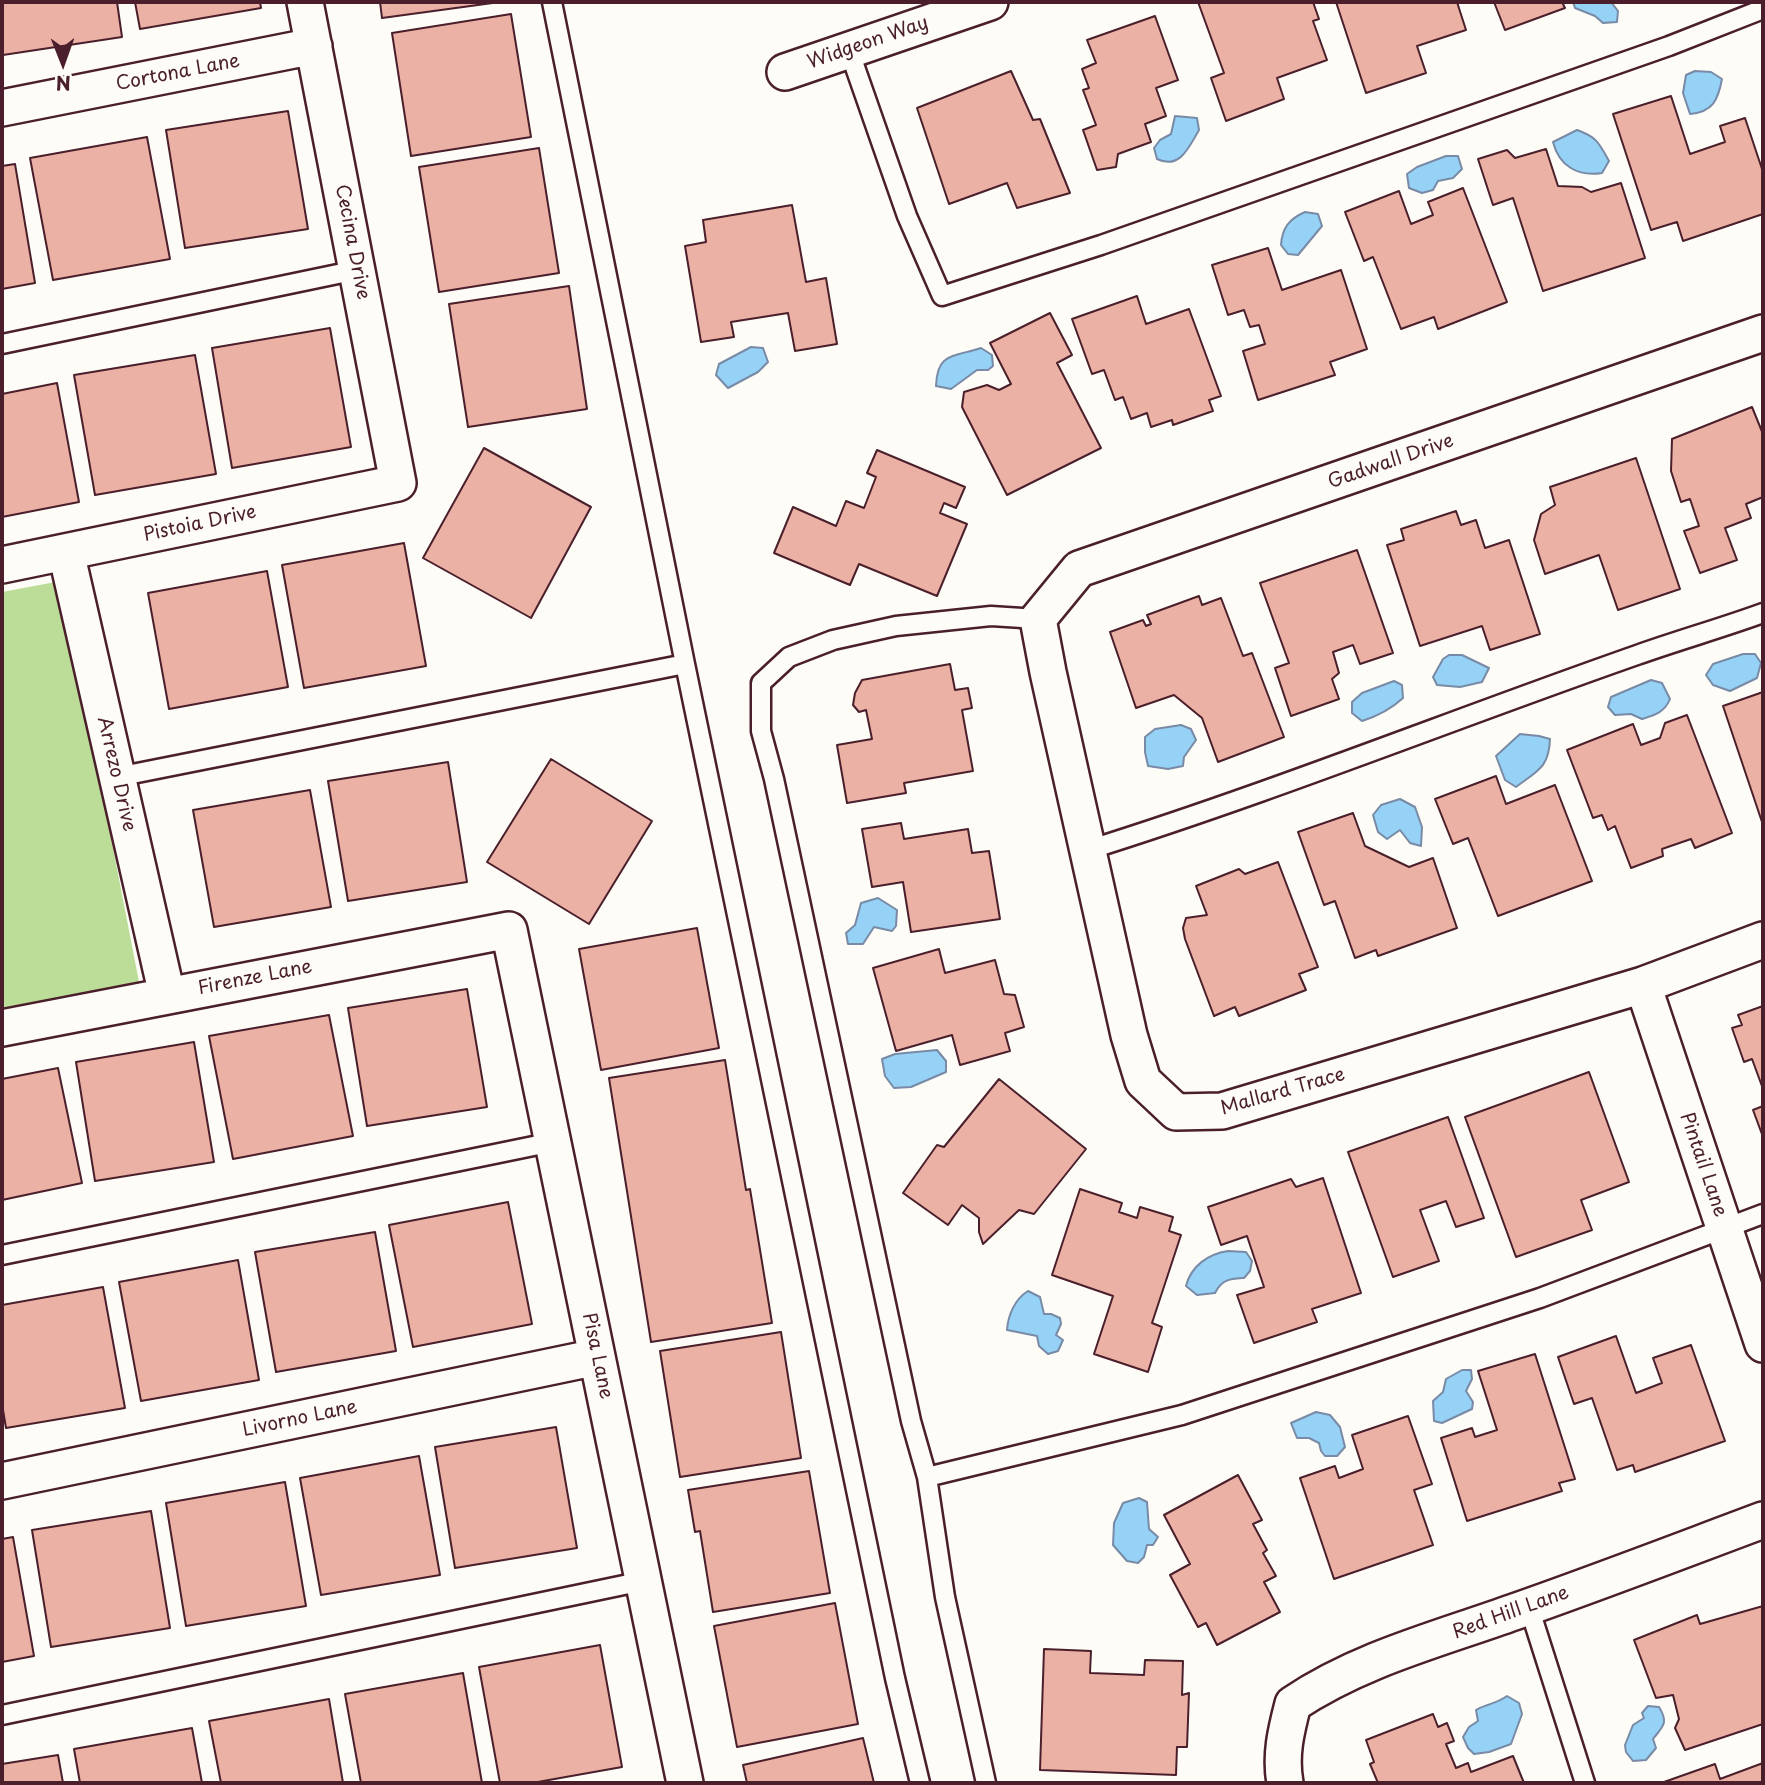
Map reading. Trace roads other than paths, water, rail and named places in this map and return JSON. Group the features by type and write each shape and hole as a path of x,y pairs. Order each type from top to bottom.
{"street":[{"name":"Cecina Drive","path":"305,2 398,483"},
{"name":"Widgeon Way","path":"785,72 990,2"},
{"name":"Cortona Lane","path":"2,108 314,46"},
{"name":"Gadwall Drive","path":"1038,619 1079,569 1763,333"},
{"name":"Pistoia Drive","path":"2,565 398,483"},
{"name":"Arrezo Drive","path":"66,552 167,995"},
{"name":"Mallard Trace","path":"1038,619 1129,1035 1143,1082 1176,1112 1222,1111 1643,985 1763,940"},
{"name":"Firenze Lane","path":"2,1028 509,930"},
{"name":"Pisa Lane","path":"509,930 685,1783"},
{"name":"Pintail Lane","path":"1643,985 1763,1344"},
{"name":"Livorno Lane","path":"2,1480 597,1357"},
{"name":"Red Hill Lane","path":"1285,1783 1282,1765 1284,1735 1293,1704 1319,1686 1366,1664 1763,1520"}],"lane":[{"path":"552,2 684,664 895,1678 920,1783"},
{"path":"849,50 907,216 942,296 1127,236 1669,46 1763,9"},
{"path":"2,344 357,270"},
{"path":"1088,850 1262,793 1350,758 1763,613"},
{"path":"986,1783 945,1597 927,1477 911,1421 774,779 761,731 761,683 789,657 833,640 895,626 991,616 1038,619"},
{"path":"117,777 684,664"},
{"path":"2,1255 553,1142"},
{"path":"927,1477 1182,1415 1540,1298 1763,1214"},
{"path":"2,1715 643,1581"},
{"path":"1529,1607 1585,1783"}],"water":[{"path":"1573,2 1611,2 1618,11 1617,22 1603,23 1595,16 1575,8"},
{"path":"1695,71 1711,72 1722,79 1713,104 1704,111 1690,114 1683,93 1686,75"},
{"path":"1175,116 1197,118 1199,130 1183,155 1172,162 1165,162 1157,159 1154,148 1160,140 1171,134"},
{"path":"1577,130 1597,141 1603,150 1609,161 1602,173 1578,171 1560,158 1553,142"},
{"path":"1446,156 1458,156 1462,169 1453,178 1438,181 1433,190 1422,193 1409,188 1407,174 1417,167"},
{"path":"1305,212 1318,214 1322,226 1298,255 1288,254 1281,245 1285,229 1291,221"},
{"path":"751,347 763,348 768,362 758,372 728,388 716,375 719,364"},
{"path":"981,348 992,355 993,366 988,370 977,370 951,389 936,386 937,375 944,361"},
{"path":"1743,654 1755,654 1761,663 1757,678 1730,691 1713,685 1706,675 1713,664"},
{"path":"1449,655 1462,655 1489,668 1482,682 1460,687 1437,685 1433,677 1443,659"},
{"path":"1651,680 1662,683 1670,699 1659,712 1642,719 1631,714 1615,715 1608,707 1611,697"},
{"path":"1394,681 1402,685 1403,698 1393,706 1362,721 1352,713 1352,702 1362,693"},
{"path":"1181,725 1191,729 1196,740 1184,757 1183,766 1168,769 1148,766 1145,737 1155,729"},
{"path":"1520,734 1550,739 1544,763 1516,787 1505,780 1496,756"},
{"path":"1400,799 1415,807 1422,827 1421,846 1410,843 1400,830 1387,839 1378,832 1373,815 1381,805"},
{"path":"878,898 897,910 896,926 892,931 874,927 863,944 848,944 846,933 855,925 861,903"},
{"path":"937,1050 946,1061 946,1072 911,1087 894,1088 885,1076 882,1059 895,1054"},
{"path":"1228,1251 1246,1252 1252,1261 1250,1271 1244,1278 1227,1281 1215,1293 1197,1295 1186,1286 1201,1262"},
{"path":"1028,1291 1040,1297 1044,1314 1060,1318 1061,1324 1056,1335 1063,1340 1058,1351 1048,1354 1039,1346 1037,1336 1007,1330 1013,1308 1019,1298"},
{"path":"1462,1370 1471,1370 1472,1379 1466,1391 1473,1402 1472,1409 1442,1423 1434,1421 1433,1401 1443,1392 1446,1379"},
{"path":"1316,1412 1330,1415 1340,1427 1345,1447 1337,1456 1325,1456 1319,1443 1309,1438 1297,1438 1291,1423"},
{"path":"1139,1498 1147,1502 1149,1529 1158,1537 1153,1545 1147,1545 1144,1557 1138,1563 1127,1561 1113,1545 1114,1523 1123,1503"},
{"path":"1507,1696 1519,1703 1522,1714 1511,1744 1474,1754 1463,1737 1469,1727 1478,1721 1476,1710"},
{"path":"1648,1706 1659,1707 1664,1724 1653,1739 1656,1748 1646,1760 1633,1761 1626,1752 1625,1745 1633,1725 1644,1718 1642,1713"}]}
